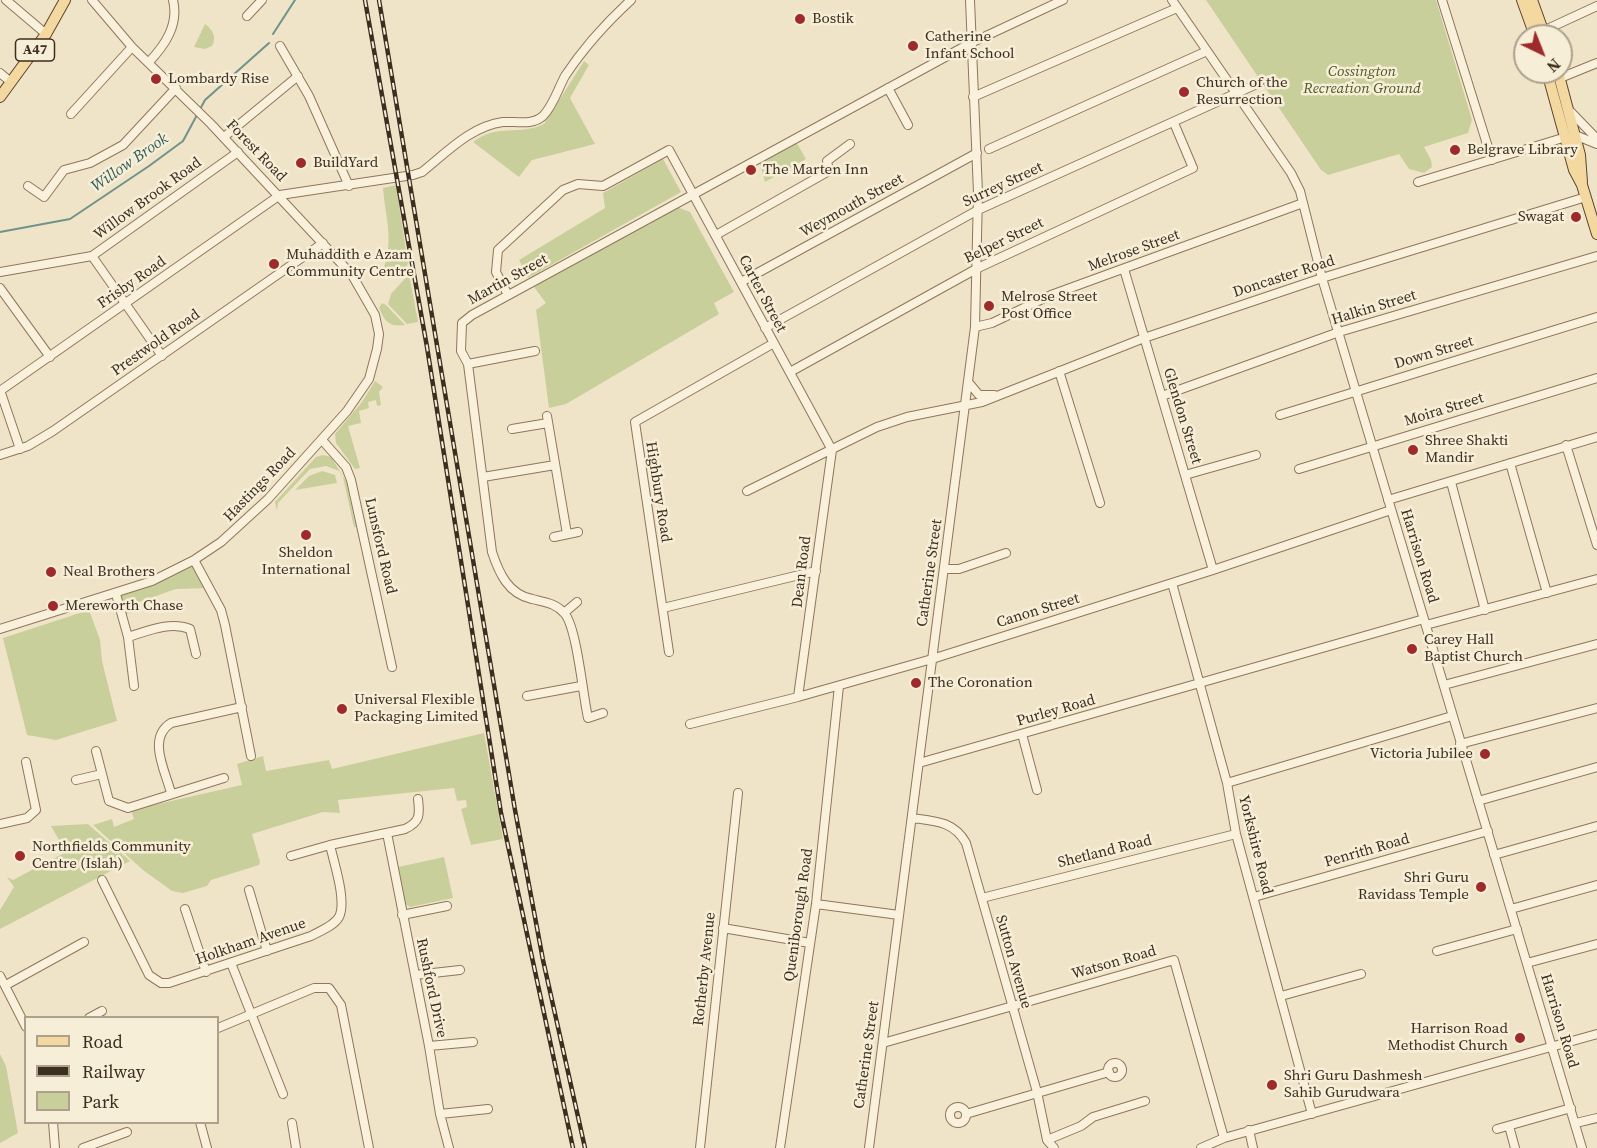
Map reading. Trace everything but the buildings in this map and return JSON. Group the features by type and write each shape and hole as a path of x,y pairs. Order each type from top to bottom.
{"main road":[{"name":"A47","path":"0,97 46,34 65,0"},
{"path":"1522,0 1535,24"},
{"path":"1532,0 1538,24"},
{"path":"1551,84 1570,136"},
{"path":"1562,84 1569,110 1574,170 1582,185 1597,234"}],"street":[{"path":"6,0 46,34"},
{"name":"Forest Road","path":"92,0 132,47 191,103 323,243 361,288 375,315 379,334"},
{"path":"149,62 169,35 175,13 173,0"},
{"path":"247,16 262,0"},
{"path":"280,195 349,186 422,172 469,134 486,125 528,122 542,117 565,77 593,37 631,0"},
{"name":"Catherine Street","path":"868,1148 967,404 975,327 978,210 970,0"},
{"name":"Martin Street","path":"564,613 548,602 518,594 500,575 492,552 468,364 461,351 462,323 508,295 971,43 1063,0"},
{"name":"Harrison Road","path":"1172,0 1291,173 1303,203 1322,278 1358,392 1460,744 1582,1148"},
{"path":"1442,0 1492,160"},
{"path":"1561,24 1597,6"},
{"path":"973,97 1177,8"},
{"path":"280,46 298,76 349,186"},
{"path":"71,114 132,47"},
{"path":"989,148 1207,51"},
{"path":"1573,71 1597,63"},
{"path":"0,73 11,82"},
{"path":"224,137 298,76"},
{"name":"Surrey Street","path":"765,328 978,210 1259,83"},
{"path":"28,186 44,196 64,170 90,163 123,145 176,88"},
{"path":"888,88 908,125"},
{"path":"1569,110 1597,139"},
{"name":"Belper Street","path":"790,372 978,268 1193,168 1174,123"},
{"path":"1586,129 1597,124"},
{"path":"1418,182 1570,136 1597,144"},
{"path":"716,235 829,171 827,160 850,144"},
{"name":"Carter Street","path":"508,295 496,272 498,250 556,195 578,184 603,186 669,150 832,450"},
{"name":"Willow Brook Road","path":"0,272 92,256 238,152"},
{"name":"Weymouth Street","path":"741,282 977,153"},
{"name":"Frisby Road","path":"0,391 280,195"},
{"name":"Doncaster Road","path":"747,490 878,427 907,417 982,402 1144,338 1322,278 1586,197"},
{"name":"Melrose Street","path":"975,327 992,323 1051,295 1303,203"},
{"name":"Prestwold Road","path":"0,455 21,449 53,431 323,243"},
{"path":"92,256 162,356"},
{"name":"Halkin Street","path":"1162,396 1339,332 1597,256"},
{"name":"Glendon Street","path":"1124,269 1213,570"},
{"path":"0,288 50,357"},
{"name":"Down Street","path":"1280,415 1597,317"},
{"name":"Hastings Road","path":"0,629 116,594 170,573 194,560 247,520 347,411 369,379 375,364 379,334"},
{"name":"Highbury Road","path":"669,652 635,422 774,343"},
{"path":"468,364 535,351"},
{"path":"1059,371 1100,503"},
{"name":"Moira Street","path":"1299,469 1597,378"},
{"path":"969,383 979,395 995,395"},
{"path":"0,391 21,449"},
{"path":"512,429 547,419 567,534"},
{"path":"1388,500 1597,437"},
{"name":"Lunsford Road","path":"322,440 346,467 351,480 392,667"},
{"path":"1566,445 1594,522 1597,545"},
{"name":"Dean Road","path":"798,697 832,450"},
{"path":"1185,475 1256,454"},
{"path":"1510,463 1547,593"},
{"path":"483,477 555,465"},
{"path":"1451,482 1485,610"},
{"name":"Canon Street","path":"690,724 839,686 932,659 1173,584 1391,510"},
{"path":"554,537 578,532"},
{"path":"945,569 959,569 1005,553"},
{"path":"194,560 221,610 251,756"},
{"path":"663,608 816,571"},
{"name":"Purley Road","path":"919,763 1425,622 1485,610 1597,579"},
{"name":"Yorkshire Road","path":"1173,584 1227,783 1236,834 1312,1114"},
{"path":"116,594 128,637 134,686"},
{"path":"577,602 564,613 570,622 588,718 603,713"},
{"path":"128,637 163,627 180,625 190,629 196,654"},
{"path":"1444,685 1597,644"},
{"path":"527,696 581,686"},
{"name":"Queniborough Road","path":"780,1148 816,904 839,686"},
{"path":"171,793 157,741 163,727 171,723 242,707"},
{"path":"1460,744 1597,708"},
{"path":"1227,783 1452,716"},
{"path":"1022,734 1037,790"},
{"path":"96,751 109,801 117,806 128,808 224,778"},
{"path":"0,824 27,818 36,810 26,762"},
{"path":"1478,801 1597,767"},
{"path":"76,780 102,774"},
{"name":"Rotherby Avenue","path":"700,1148 738,793"},
{"path":"291,856 416,824 420,816 418,799"},
{"name":"Sutton Avenue","path":"912,819 941,822 962,835 982,898 1036,1092 1047,1140 1054,1148"},
{"path":"1494,855 1597,826"},
{"name":"Penrith Road","path":"1254,897 1488,831"},
{"name":"Rushford Drive","path":"387,833 440,1114 449,1148"},
{"name":"Shetland Road","path":"982,898 1236,834"},
{"name":"Holkham Avenue","path":"102,880 144,968 149,975 161,982 206,972 311,936 328,927 339,918 342,902 330,845"},
{"path":"1511,909 1597,885"},
{"path":"249,890 267,951"},
{"path":"816,904 899,915"},
{"path":"402,915 447,906"},
{"path":"185,909 206,972"},
{"path":"723,928 810,943"},
{"path":"1437,951 1517,929"},
{"path":"6,985 84,942"},
{"path":"1527,963 1597,944"},
{"name":"Watson Road","path":"883,1042 1174,960 1224,1138"},
{"path":"231,963 282,1094"},
{"path":"415,975 460,970"},
{"path":"1281,996 1361,974"},
{"path":"0,976 24,1023"},
{"path":"219,1028 252,1012 323,986 329,987 339,999 369,1148"},
{"path":"91,1016 102,1011"},
{"path":"1201,1148 1224,1138 1597,1034"},
{"path":"429,1046 472,1042"},
{"path":"966,1114 1109,1072"},
{"path":"1047,1140 1081,1126 1093,1117 1145,1101"},
{"path":"1497,1129 1571,1108"},
{"path":"440,1114 488,1109"},
{"path":"1576,1124 1597,1118"},
{"path":"292,1123 296,1148"},
{"path":"52,1124 55,1148"},
{"path":"201,1124 207,1148"},
{"path":"1509,1126 1515,1148"},
{"path":"1249,1131 1253,1148"},
{"path":"83,1148 127,1132"}],"green space":[{"name":"Cossington Recreation Ground","path":"1206,0 1436,0 1472,120 1468,133 1424,147 1432,167 1424,173 1409,169 1399,154 1328,175 1321,170"},
{"path":"205,24 213,34 212,46 205,49 194,47"},
{"path":"584,61 589,65 570,98 595,144 532,160 519,177 473,142 491,133 526,129 544,124"},
{"path":"795,140 806,159 765,182 759,160"},
{"path":"663,159 681,192 528,278 519,260 605,208 603,193"},
{"path":"396,185 408,264 396,278 384,267 389,237 383,188"},
{"path":"677,207 690,212 734,292 714,303 719,314 566,404 549,408 536,310 546,303 534,287"},
{"path":"409,274 418,322 407,324 388,304 391,294"},
{"path":"382,303 405,325 391,324 386,320 379,308"},
{"path":"375,381 383,387 379,392 381,405 377,406 376,400 368,402 369,408 359,411 361,423 348,426 360,468 355,469 336,443 335,434 362,402"},
{"path":"323,455 331,457 346,481 356,527 354,527 343,477 339,471 326,466 310,469 278,503 277,511 275,502 316,457"},
{"path":"322,471 335,475 337,483 295,490 309,476"},
{"path":"194,560 209,588 176,589 133,604 135,611 124,615 116,594"},
{"path":"89,610 100,640 102,661 117,721 56,740 27,735 3,638"},
{"path":"484,733 503,839 471,845 461,809 467,807 466,800 457,801 454,788 338,800 340,813 323,812 252,834 259,865 211,880 207,886 183,893 172,891 143,870 93,825 112,819 114,827 134,819 131,810 242,785 237,764 263,756 266,771 329,760 332,769"},
{"path":"88,824 130,861 0,929 0,910 14,887 7,877 13,880 66,852 51,826"},
{"path":"444,857 453,898 410,907 402,902 394,868"},
{"path":"0,1054 6,1066 18,1133 0,1143"}],"waterway":[{"name":"Willow Brook","path":"273,34 295,0"},
{"name":"Willow Brook","path":"0,232 70,219 149,166 183,141 205,100 269,43"}],"railway":[{"path":"365,0 427,347 501,813 573,1148"},
{"path":"379,0 515,810 543,960 585,1148"}],"place":[{"name":"Bostik","path":"800,19"},
{"name":"Catherine Infant School","path":"913,46"},
{"name":"Lombardy Rise","path":"156,79"},
{"name":"Church of the Resurrection","path":"1184,92"},
{"name":"Belgrave Library","path":"1455,150"},
{"name":"BuildYard","path":"301,163"},
{"name":"The Marten Inn","path":"751,170"},
{"name":"Swagat","path":"1576,217"},
{"name":"Muhaddith e Azam Community Centre","path":"274,264"},
{"name":"Melrose Street Post Office","path":"989,306"},
{"name":"Shree Shakti Mandir","path":"1413,450"},
{"name":"Sheldon International","path":"306,535"},
{"name":"Neal Brothers","path":"51,572"},
{"name":"Mereworth Chase","path":"53,606"},
{"name":"Carey Hall Baptist Church","path":"1412,649"},
{"name":"The Coronation","path":"916,683"},
{"name":"Universal Flexible Packaging Limited","path":"342,709"},
{"name":"Victoria Jubilee","path":"1485,754"},
{"name":"Northfields Community Centre (Islah)","path":"20,856"},
{"name":"Shri Guru Ravidass Temple","path":"1481,887"},
{"name":"Harrison Road Methodist Church","path":"1520,1038"},
{"name":"Shri Guru Dashmesh Sahib Gurudwara","path":"1272,1085"}]}
